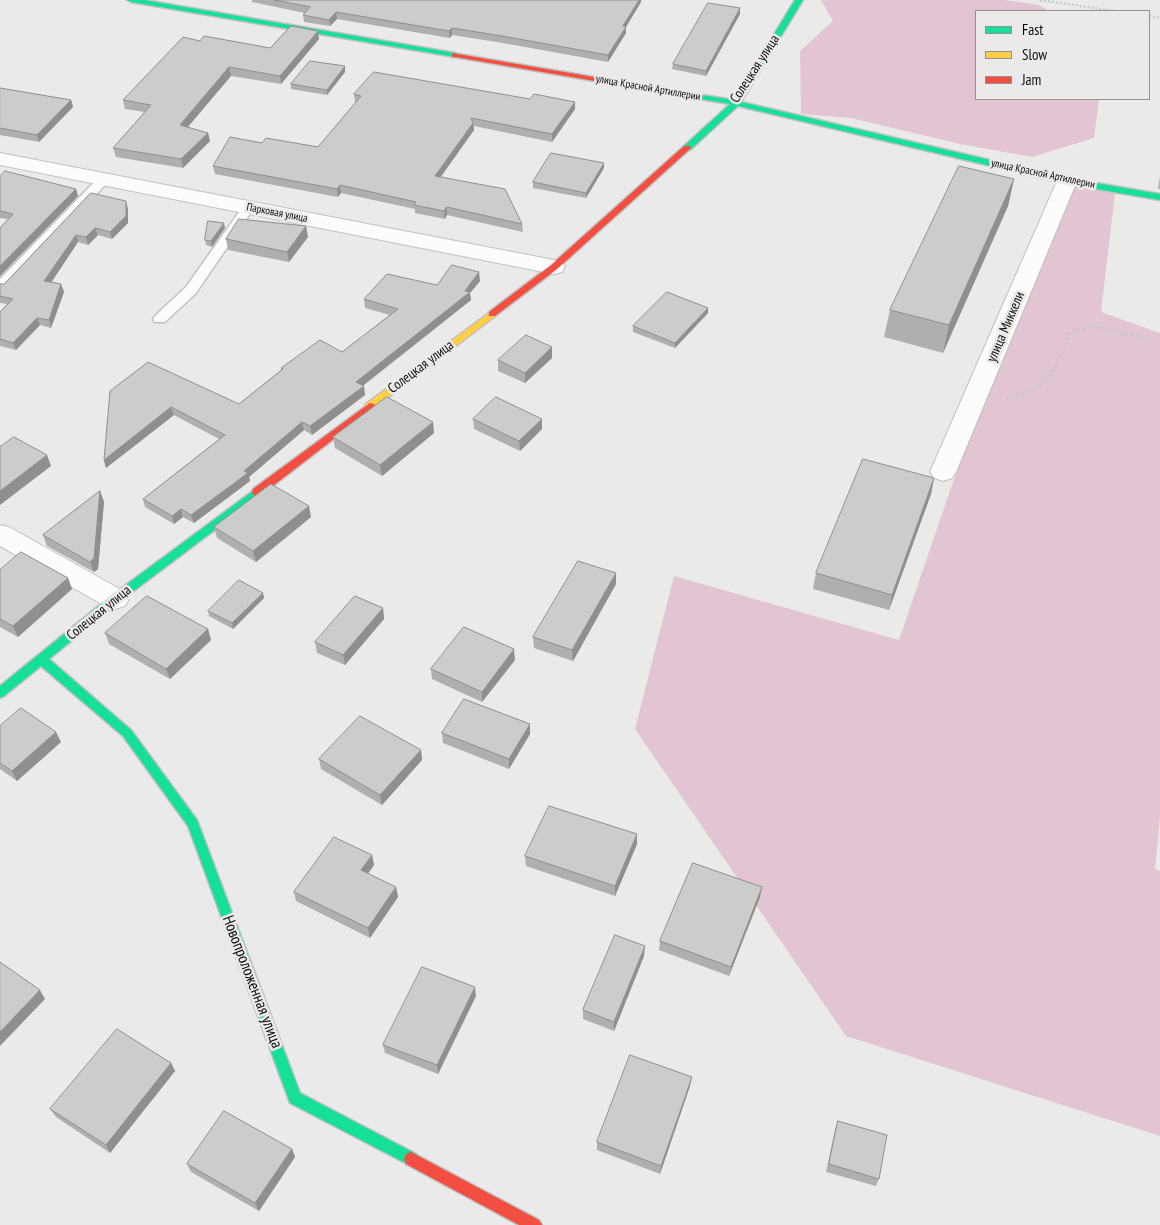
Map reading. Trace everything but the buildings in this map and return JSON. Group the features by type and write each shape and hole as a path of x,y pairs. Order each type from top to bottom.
{"street":[{"name":"улица Красной Артиллерии","path":"131,0 736,103 1067,181 1160,197"},
{"name":"Солецкая улица","path":"0,693 116,599 554,267 736,103 799,0"},
{"name":"Парковая улица","path":"0,159 554,267"},
{"name":"улица Миккели","path":"943,472 1067,181"},
{"path":"0,534 116,599"},
{"name":"Новопроложенная улица","path":"41,659 127,733 193,824 295,1098 534,1225"}],"lane":[{"path":"0,287 104,179"},
{"path":"160,319 191,290 248,208"}],"path":[{"path":"1040,0 1107,10"},
{"path":"973,404 1030,393 1054,374 1069,334 1091,326 1160,341"}],"shaded area":[{"path":"821,0 1005,0 1039,5 1047,10 975,10 975,100 1099,100 1094,138 1032,157 960,144 851,118 801,114 800,51 833,21"},
{"path":"1074,186 1115,193 1101,312 1160,333 1160,818 1155,869 1160,871 1160,1136 846,1036 635,729 674,576 899,640 955,476"}],"traffic: fast":[{"path":"131,0 455,55"},
{"path":"687,148 736,103 799,0"},
{"path":"641,87 736,103 1067,181 1160,197"},
{"path":"0,693 115,599 257,492"},
{"path":"41,659 127,733 193,824 295,1098 411,1159"}],"traffic: slow":[{"path":"370,406 492,314"}],"traffic: jam":[{"path":"455,55 641,87"},
{"path":"492,314 554,267 687,148"},
{"path":"257,492 370,406"},
{"path":"411,1159 534,1225"}]}
